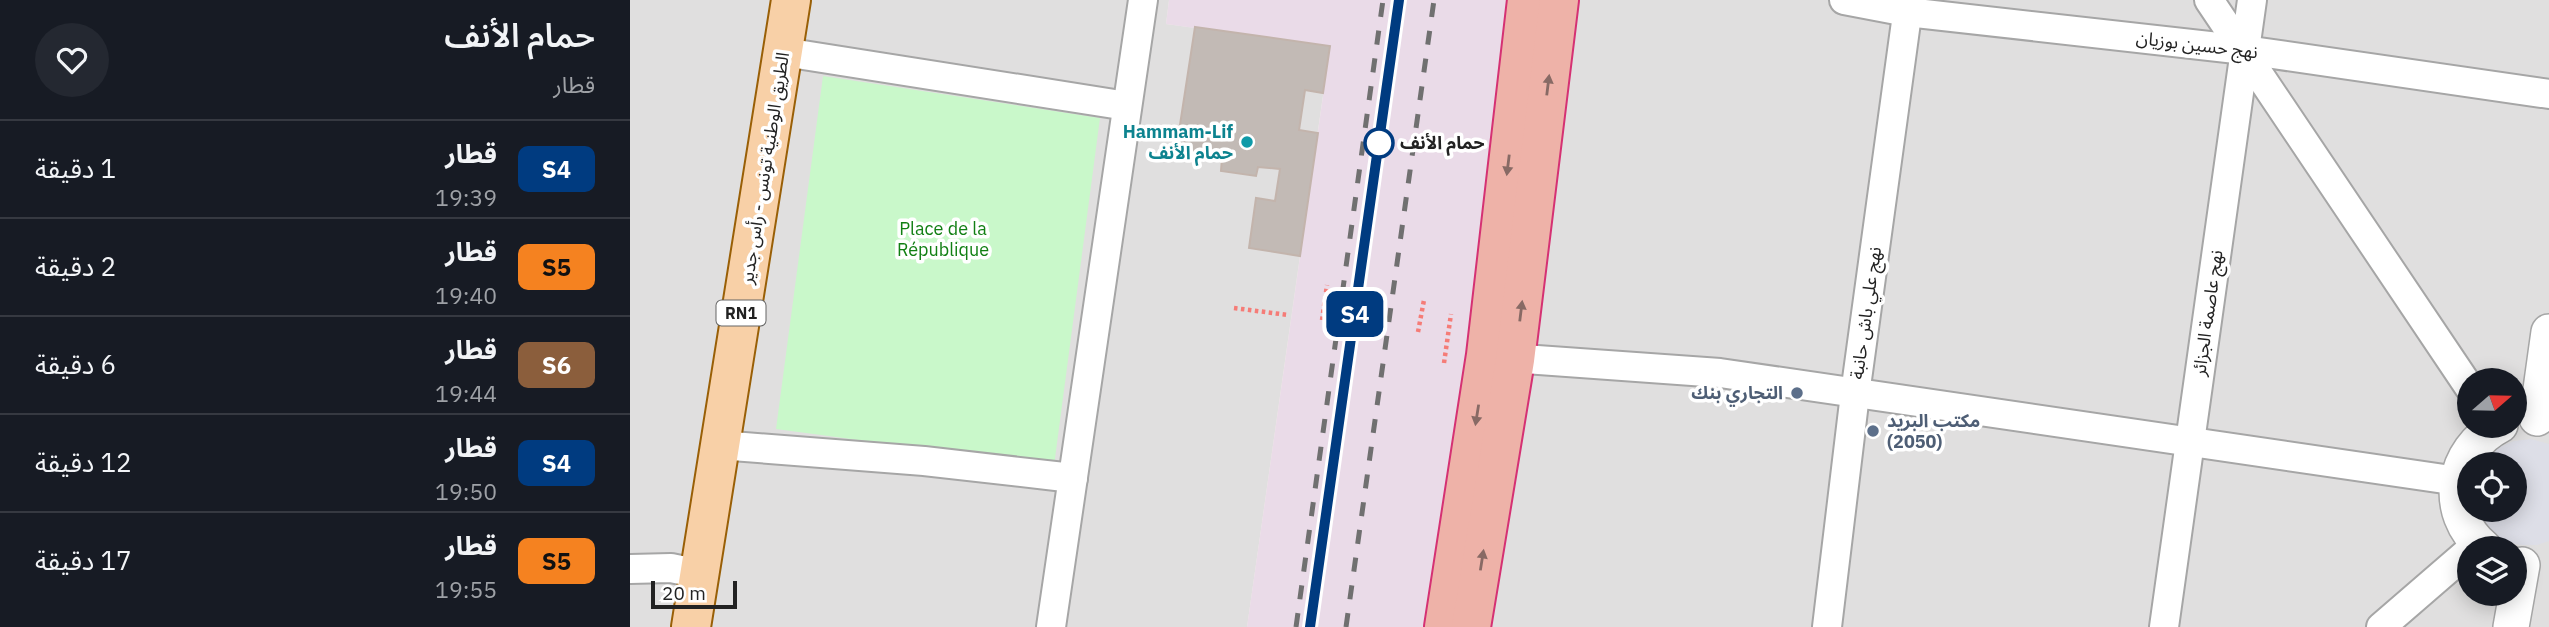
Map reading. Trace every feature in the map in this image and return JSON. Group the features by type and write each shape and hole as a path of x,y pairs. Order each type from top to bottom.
{"highway":[{"path":"1471,627 1500,357 1527,0"},
{"path":"1444,627 1500,357 1559,0"}],"main road":[{"name":"الطريق الوطنية تونس - رأس جدير","path":"691,627 791,0"}],"street":[{"path":"1051,627 1143,0"},
{"name":"نهج حسين بوزيان","path":"1844,0 2245,50 2549,94"},
{"path":"2209,0 2457,369"},
{"name":"نهج عاصمة الجزائر","path":"2164,627 2252,0"},
{"name":"نهج علي باش حانبة","path":"1827,627 1855,394 1908,6"},
{"path":"784,52 1127,106"},
{"path":"2527,391 2549,332"},
{"path":"1500,357 1720,373 2457,481"},
{"path":"2468,452 2480,438"},
{"path":"719,445 924,461 1073,478"},
{"path":"2381,627 2457,563"},
{"path":"2511,627 2528,563"},
{"path":"630,569 671,568 700,574"}],"path":[{"path":"1322,320 1327,285"},
{"path":"1370,326 1375,293"},
{"path":"1418,332 1424,300"},
{"path":"1234,307 1288,315"},
{"path":"1444,363 1451,314"}],"shaded area":[{"path":"630,0 1169,0 1166,24 1330,46 1247,627 630,627"},
{"path":"1169,0 1521,0 1431,627 1247,627 1330,47 1166,24"},
{"path":"1521,0 2549,0 2549,627 1431,627"},
{"path":"2531,439 2549,444 2549,541 2537,545 2527,545 2527,536 2498,536 2485,522 2527,522 2527,452 2494,452 2514,441"}],"green space":[{"name":"Place de la République","path":"823,76 1100,118 1054,466 776,429"}],"building":[{"name":"Hammam-Lif حمام الأنف","path":"1195,27 1330,46 1323,93 1305,90 1299,130 1318,133 1300,256 1249,248 1256,198 1275,201 1280,169 1258,167 1256,176 1221,171 1222,158 1176,151"}],"railway":[{"path":"1296,627 1383,0"},
{"path":"1310,627 1399,0"},
{"path":"1346,627 1434,0"}],"train":[{"name":"S4","path":"1310,627 1399,0"}],"place":[{"name":"Hammam-Lif حمام الأنف","path":"1247,142"},
{"name":"حمام الأنف","path":"1379,143"},
{"name":"التجاري بنك","path":"1797,393"},
{"name":"مكتب البريد (2050)","path":"1873,431"}]}
